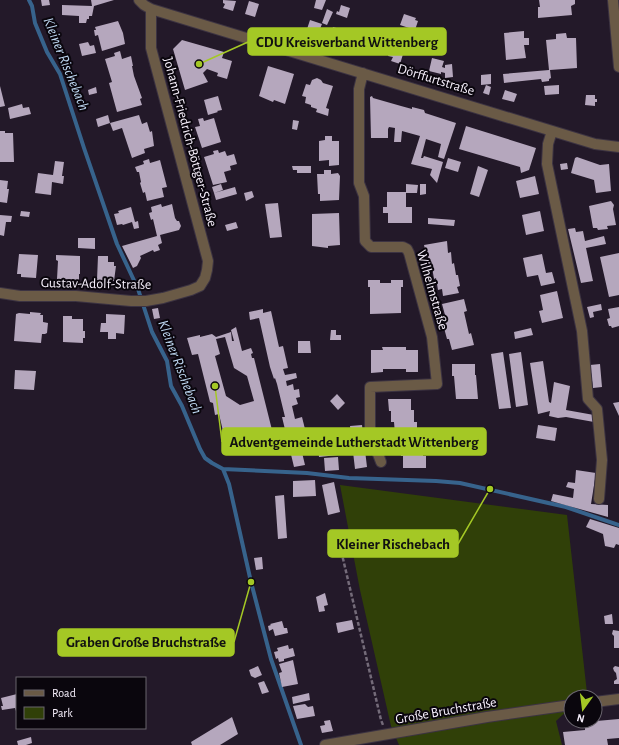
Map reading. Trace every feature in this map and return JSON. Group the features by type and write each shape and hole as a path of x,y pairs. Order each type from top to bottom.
{"street":[{"path":"139,0 151,9"},
{"path":"615,5 619,68"},
{"name":"Dörffurtstraße","path":"151,9 595,144 619,147"},
{"name":"Johann-Friedrich-Böttger-Straße","path":"151,9 151,48 208,261 205,278 200,286 191,290"},
{"name":"Wilhelmstraße","path":"363,73 359,89 359,183 364,196 365,241 371,247 403,247 407,249 432,337 437,384 370,387 370,433 381,462"},
{"path":"552,131 548,144 547,164 582,331 588,399 597,409 602,460 599,499"},
{"name":"Gustav-Adolf-Straße","path":"0,293 36,297 90,296 131,301 146,301 191,290"},
{"path":"603,701 619,699"},
{"name":"Große Bruchstraße","path":"325,745 494,716 563,706"}],"path":[{"path":"340,546 380,720 386,735"}],"green space":[{"path":"340,485 567,515 587,689 563,689 563,714 556,721 562,745 399,745 391,726 360,590"}],"building":[{"path":"41,0 49,0 50,5 42,6"},
{"path":"91,0 114,0 94,6 92,16 89,16 86,23 79,23 79,16 62,15 62,5 92,6"},
{"path":"223,0 236,1 233,11 223,8 225,4 223,3"},
{"path":"316,0 326,0 322,10 314,8"},
{"path":"539,0 575,0 575,4 571,6 572,15 538,18 538,7 540,7"},
{"path":"249,1 259,4 255,17 245,14"},
{"path":"341,5 350,8 347,18 336,14 337,11 339,12"},
{"path":"327,9 333,12 327,25 322,23"},
{"path":"404,14 416,18 415,20 418,21 415,30 400,25"},
{"path":"310,20 322,24 317,36 306,32"},
{"path":"118,21 123,33 125,44 102,51 98,35 95,36 95,27"},
{"path":"333,27 343,30 340,40 330,37"},
{"path":"524,31 524,38 529,38 529,45 524,45 526,58 506,60 504,33"},
{"path":"566,33 567,38 576,38 577,68 550,70 551,78 549,81 542,82 541,79 504,83 503,74 549,70 546,40 556,39 556,34"},
{"path":"182,40 224,52 222,58 232,61 227,79 217,76 218,73 207,69 203,73 208,82 185,90 173,49"},
{"path":"88,42 90,46 94,45 96,53 82,56 79,44"},
{"path":"391,47 404,51 400,64 391,61 393,57 388,56"},
{"path":"120,51 122,59 131,56 134,76 142,98 140,99 142,105 117,112 109,83 112,82 105,59 115,56 114,53"},
{"path":"432,58 444,61 442,67 445,68 445,65 452,64 453,77 445,78 445,73 441,72 441,74 429,71"},
{"path":"268,66 294,74 285,104 274,100 273,102 259,96"},
{"path":"491,74 491,84 481,85 481,75"},
{"path":"317,78 323,83 333,86 326,108 329,109 328,116 316,112 317,109 305,103 306,97 302,96 306,84 310,85 312,80"},
{"path":"486,85 491,87 489,95 483,93"},
{"path":"559,85 559,94 545,95 544,86"},
{"path":"0,86 5,106 0,107"},
{"path":"96,87 97,93 89,95 88,90"},
{"path":"505,90 517,94 514,102 502,99"},
{"path":"586,95 595,95 597,102 595,102 595,106 585,105"},
{"path":"218,96 222,110 208,115 204,100"},
{"path":"372,96 373,98 412,109 412,107 424,110 425,113 456,123 444,159 438,157 441,144 426,139 421,158 424,156 443,162 437,183 430,175 432,169 411,164 420,136 402,131 401,142 394,142 395,128 389,127 388,138 371,138 370,97"},
{"path":"22,104 23,108 29,107 31,114 10,119 8,108"},
{"path":"108,115 110,123 98,127 96,119"},
{"path":"139,115 142,124 147,122 150,132 152,131 154,146 144,149 145,153 132,158 122,128 113,131 110,123"},
{"path":"203,118 204,121 214,118 221,142 202,148 195,127 200,126 198,119"},
{"path":"293,120 299,121 297,130 292,129"},
{"path":"466,126 536,148 529,170 521,173 520,167 459,149"},
{"path":"0,131 5,131 5,133 13,133 14,162 0,162"},
{"path":"325,136 332,136 332,141 339,141 339,165 329,166 329,160 319,161 319,141 325,140"},
{"path":"218,150 219,153 225,151 227,156 234,154 237,164 230,166 231,170 224,172 227,182 213,185 204,157 214,154 213,151"},
{"path":"577,157 600,165 609,164 611,191 596,193 594,180 571,173 575,158"},
{"path":"448,158 461,162 458,172 445,168"},
{"path":"149,159 150,163 160,160 167,187 162,188 164,197 147,201 145,192 143,193 140,183 139,172 137,172 135,167 144,164 143,161"},
{"path":"55,161 64,162 62,176 64,176 63,184 52,182 51,195 35,193 38,173 53,175"},
{"path":"567,163 568,169 561,170 560,164"},
{"path":"292,166 311,166 311,173 297,173 297,170 293,170"},
{"path":"478,166 488,170 479,197 470,194"},
{"path":"324,170 331,170 331,174 338,173 340,176 339,200 320,201 320,194 318,194 317,174 324,174"},
{"path":"535,176 539,194 520,198 516,181"},
{"path":"0,180 8,181 7,189 9,189 7,203 0,202"},
{"path":"221,184 223,190 214,193 212,187"},
{"path":"406,184 418,185 417,193 406,193"},
{"path":"420,184 426,184 426,194 420,195"},
{"path":"235,187 237,194 216,200 214,193"},
{"path":"252,191 254,197 246,201 244,193"},
{"path":"387,192 406,192 406,207 412,207 412,223 388,223 388,213 383,213 383,207 387,207"},
{"path":"611,201 614,205 613,209 616,225 607,226 608,229 598,230 597,228 593,228 589,206"},
{"path":"278,203 282,237 270,238 265,204"},
{"path":"161,204 162,207 172,204 175,218 179,221 181,226 179,230 160,235 162,243 158,245 160,250 154,252 153,250 140,256 141,258 137,266 133,268 122,246 157,236 153,219 151,220 149,213 152,212 151,207"},
{"path":"131,207 135,222 138,221 139,228 134,229 132,222 117,225 114,214 119,213 118,211"},
{"path":"21,211 30,212 29,217 20,216"},
{"path":"540,211 544,231 526,235 522,215"},
{"path":"339,213 340,245 328,246 328,248 312,246 312,214"},
{"path":"0,215 12,216 11,222 6,222 4,236 0,235"},
{"path":"428,218 455,220 454,226 428,224"},
{"path":"236,222 238,228 227,231 225,225"},
{"path":"575,228 576,232 583,231 585,241 604,236 606,244 586,248 593,281 581,283 568,229"},
{"path":"78,238 95,238 95,249 78,248"},
{"path":"447,241 448,253 451,252 452,264 454,263 460,286 457,287 459,293 443,296 442,289 438,290 436,278 434,279 432,267 430,268 424,245"},
{"path":"619,253 619,295 609,297 600,257"},
{"path":"19,254 38,255 36,278 21,277 21,274 17,274"},
{"path":"542,254 546,273 552,272 555,283 541,286 538,275 527,277 523,258"},
{"path":"56,255 80,256 79,280 57,279 58,261 56,260"},
{"path":"98,256 108,256 108,262 114,262 114,266 116,266 114,281 97,280"},
{"path":"368,280 380,280 380,283 391,283 391,280 403,280 403,287 401,287 401,313 370,314 370,287 368,287"},
{"path":"557,291 563,318 542,323 539,311 543,310 540,295"},
{"path":"464,299 467,311 464,312 469,334 471,333 474,345 452,350 444,328 442,316 445,315 442,304"},
{"path":"601,304 602,310 593,312 594,317 590,318 587,307"},
{"path":"619,307 619,326 612,328 609,326 607,319 610,318 608,309"},
{"path":"158,308 160,318 154,319 152,309"},
{"path":"263,309 263,313 271,311 279,347 283,346 288,368 283,369 285,375 296,373 297,378 286,381 287,386 293,384 294,390 299,389 300,397 296,398 298,404 292,406 295,419 302,417 305,429 308,428 310,439 299,440 305,465 294,467 282,417 285,417 277,384 270,367 259,318 250,320 249,312"},
{"path":"30,312 41,313 40,315 43,315 43,322 48,323 47,333 42,334 41,343 14,341 16,314 30,314"},
{"path":"106,314 125,315 124,334 116,333 116,339 108,339 108,332 100,332 101,323 106,323"},
{"path":"63,316 72,316 72,319 83,319 83,331 85,331 85,338 83,338 83,343 63,342"},
{"path":"236,327 242,351 251,348 253,353 251,354 252,358 254,358 275,442 271,443 268,431 260,432 258,437 259,443 243,447 240,440 226,444 219,414 215,415 213,403 210,402 198,354 192,355 187,338 212,334 216,337 231,332 232,341 234,341 231,330","holes":["225,337 234,368 247,376 254,401 240,405 226,396 215,356 220,354 216,339"]},
{"path":"531,328 533,335 515,339 514,332"},
{"path":"331,330 336,330 336,335 341,335 341,340 330,340"},
{"path":"298,341 310,341 311,353 298,353"},
{"path":"382,347 406,347 406,350 418,350 418,372 406,372 406,369 383,369 383,372 371,373 371,350 383,350"},
{"path":"503,352 511,408 499,409 491,354"},
{"path":"521,352 528,405 516,407 509,354"},
{"path":"543,361 549,402 551,403 554,382 570,386 566,410 594,415 594,422 566,417 558,418 549,416 550,411 538,414 530,363"},
{"path":"452,364 475,364 478,399 456,399 454,376 452,376"},
{"path":"600,364 602,387 593,388 590,365"},
{"path":"15,370 36,371 34,390 14,389"},
{"path":"337,394 345,403 338,410 330,401"},
{"path":"388,399 411,399 411,410 414,410 414,422 417,422 417,433 420,433 420,445 423,445 423,456 426,456 426,468 403,468 403,456 401,456 400,445 397,445 397,433 395,434 394,422 391,422 391,411 389,411"},
{"path":"619,402 619,416 613,403"},
{"path":"362,425 367,467 355,469 350,426"},
{"path":"538,425 557,428 555,441 536,438"},
{"path":"334,428 338,455 319,457 316,431"},
{"path":"338,457 339,470 325,471 324,458"},
{"path":"576,470 596,473 591,504 608,505 608,517 551,501 553,494 573,498 574,489 566,487 568,482 575,483"},
{"path":"315,480 316,496 293,497 293,481"},
{"path":"334,482 340,512 328,515 322,485"},
{"path":"284,495 287,538 278,539 275,496"},
{"path":"590,519 619,528 619,545 616,544 614,548 605,546 603,534 586,527"},
{"path":"262,557 263,569 256,570 254,558"},
{"path":"325,593 328,605 324,606 325,611 319,612 316,597"},
{"path":"612,614 613,624 605,624 604,616"},
{"path":"352,620 354,629 338,633 336,623"},
{"path":"282,621 284,628 287,628 288,633 275,636 273,629 269,631 268,626 271,625 270,624"},
{"path":"613,630 619,631 619,648 614,648 614,636 612,634"},
{"path":"288,645 289,649 293,648 295,656 279,662 278,658 276,659 274,652 278,651 277,648"},
{"path":"293,660 298,684 282,687 279,673 282,672 279,664"},
{"path":"258,666 262,675 255,678 251,676 249,670"},
{"path":"615,666 619,667 619,684 614,684 614,681 617,679 613,668"},
{"path":"264,681 269,692 262,694 258,683"},
{"path":"309,693 310,700 293,704 292,697"},
{"path":"16,694 16,711 15,708 2,710 1,706 3,706 1,698"},
{"path":"305,704 308,707 313,706 315,716 297,719 293,706"},
{"path":"232,717 238,734 220,745 192,745 191,742"},
{"path":"619,719 619,738 607,739 608,745 565,745 563,732 585,729 603,729 603,720"},
{"path":"330,720 333,731 322,733 320,726 325,725 324,721"},
{"path":"31,737 32,743 18,745 17,741"}],"waterway":[{"name":"Kleiner Rischebach","path":"29,0 32,6 35,23 47,52 60,74 117,244 138,289 152,332 167,361 171,386 182,406 205,458 223,469 307,473 349,478 460,483 566,507 619,525"},
{"path":"223,469 229,484 251,582 271,659 301,745"}],"place":[{"name":"CDU Kreisverband Wittenberg","path":"199,64"},
{"name":"Adventgemeinde Lutherstadt Wittenberg","path":"215,386"},
{"name":"Kleiner Rischebach","path":"490,489"},
{"name":"Graben Große Bruchstraße","path":"251,582"}]}
